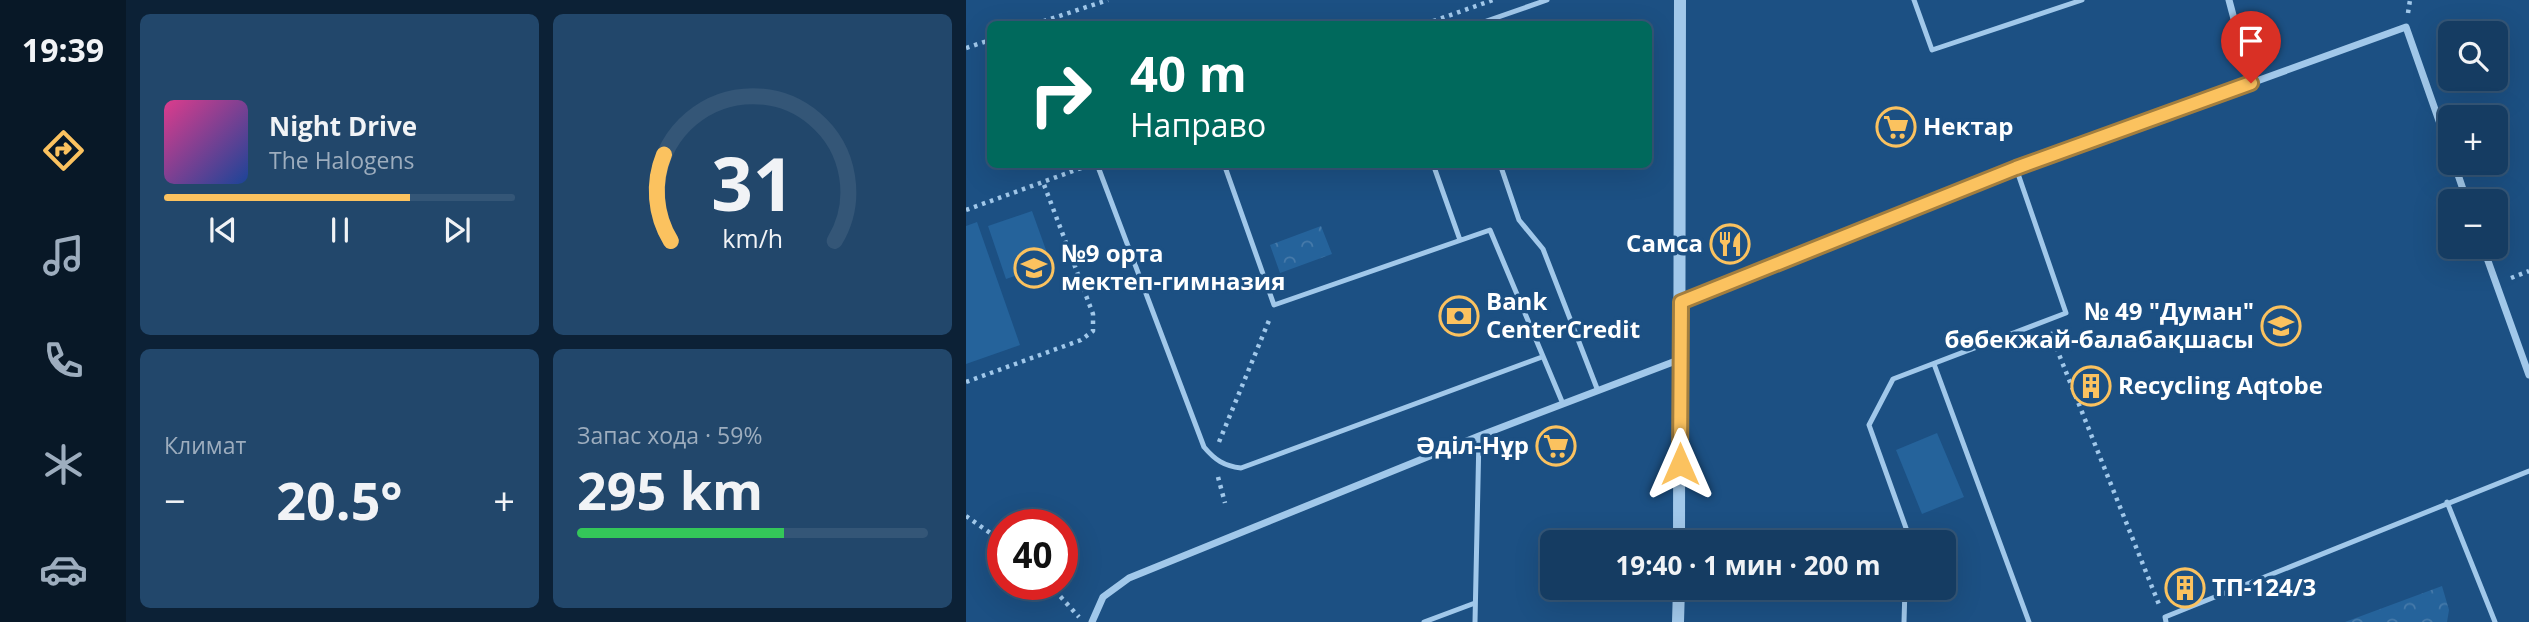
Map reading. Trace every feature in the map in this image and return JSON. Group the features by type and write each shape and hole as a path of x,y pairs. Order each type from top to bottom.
{"street":[{"path":"1679,530 1681,0"},
{"path":"2229,0 2251,83"},
{"path":"1681,302 2016,168 2406,27 2438,118"},
{"path":"2487,259 2529,376"},
{"path":"1092,622 1102,597 1129,578 1479,436 1681,359"},
{"path":"1678,622 1679,600"}],"lane":[{"path":"1487,21 1547,0"},
{"path":"1914,0 1932,50 2082,0"},
{"path":"1099,168 1204,447 1213,458 1227,466 1241,468 1542,357"},
{"path":"1225,168 1274,305 1490,230 1563,404"},
{"path":"1434,168 1461,240"},
{"path":"1501,168 1519,220 1543,249 1598,391"},
{"path":"1906,530 1869,425 1893,379 2066,313 2016,168"},
{"path":"1934,365 2029,622"},
{"path":"1475,622 1479,436"},
{"path":"2165,620 2529,471"},
{"path":"2448,502 2495,622"},
{"path":"1904,622 1905,600"},
{"path":"1424,622 1475,603"}],"path":[{"path":"1044,21 1108,0"},
{"path":"1434,21 1493,0"},
{"path":"966,48 987,41"},
{"path":"966,210 1081,168"},
{"path":"966,382 1081,341 1093,331 1093,314 1043,182"},
{"path":"2511,278 2529,271"},
{"path":"1225,503 1213,458 1274,305"},
{"path":"2046,321 2165,620"},
{"path":"966,516 987,531"},
{"path":"1063,600 1083,622"}],"green space":[{"path":"1032,211 1051,264 1006,279 988,226"},
{"path":"977,222 1020,345 966,364 966,226"},
{"path":"1321,226 1332,254 1280,273 1270,245"},
{"path":"1937,433 1964,497 1922,514 1896,450"},
{"path":"2442,586 2449,610 2447,622 2345,622"}],"place":[{"name":"Нектар","path":"1896,127"},
{"name":"Самса","path":"1730,244"},
{"name":"№9 орта мектеп-гимназия","path":"1034,268"},
{"name":"Bank CenterCredit","path":"1459,316"},
{"name":"№ 49 \"Думан\" бөбекжай-балабақшасы","path":"2281,326"},
{"name":"Recycling Aqtobe","path":"2091,386"},
{"name":"Әділ-Нұр","path":"1556,446"},
{"name":"ТП-124/3","path":"2185,588"}],"route":[{"path":"1680,464 1681,302 2016,168 2251,83"}]}
